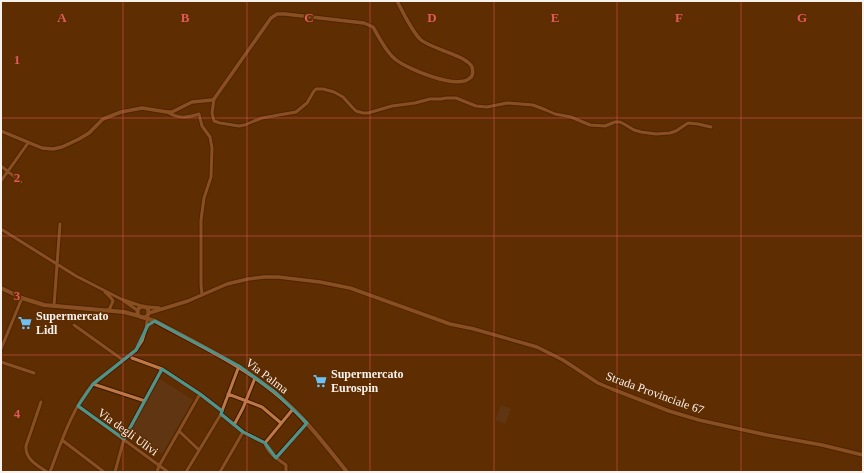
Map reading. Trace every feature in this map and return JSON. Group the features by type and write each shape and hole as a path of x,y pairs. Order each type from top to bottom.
{"main road":[{"path":"1,288 22,298 44,305 124,312 141,317 146,317 148,315"},
{"path":"124,312 145,307 147,308 148,315 155,321"},
{"path":"137,310 137,314 141,317"},
{"name":"Via Palma","path":"155,321 239,366 276,393 307,423 347,472"}],"street":[{"path":"397,1 417,36 422,41 469,63 472,67 472,74 470,78 462,82 450,81 432,77 402,64 390,54 373,27 369,24 277,14 271,18 214,99 212,113 214,121 239,126 262,118 296,112 307,103 314,91 319,88 334,92 343,97 352,108 363,113 430,99 456,98 476,106 487,107 507,102 533,105 555,114 590,125 605,126 615,122 620,122 634,130 656,134 676,131 688,123 711,127"},
{"path":"1,131 42,148 57,149 79,139 104,120 121,112 142,108 167,112 176,111 192,102 210,101 214,99"},
{"path":"167,112 175,117 182,118 199,114 202,126 210,137 212,148 211,177 204,198 201,220 202,295"},
{"path":"1,181 26,142"},
{"path":"1,166 22,182"},
{"path":"54,306 60,224"},
{"path":"1,229 76,276 102,290 121,299 145,307 164,308"},
{"name":"Strada Provinciale 67","path":"164,308 182,304 227,284 264,277 278,277 320,282 350,288 450,324 474,329 537,347 563,360 598,383 669,411 699,420 822,445 863,455"},
{"path":"102,290 113,301 110,308 107,310"},
{"path":"1,349 22,298"},
{"path":"121,299 137,310"},
{"path":"50,472 62,440 87,391 93,384 136,350 142,341 148,315 164,308"},
{"path":"141,317 146,328"},
{"path":"146,328 150,322 155,321"},
{"path":"74,325 123,360"},
{"path":"132,358 162,369 200,394 243,432 265,443 266,448 286,465 286,472"},
{"path":"1,362 34,373"},
{"path":"186,472 221,412 239,366"},
{"path":"115,472 124,440 162,369"},
{"path":"234,425 255,378"},
{"path":"93,384 145,401"},
{"path":"157,472 200,394"},
{"path":"228,394 262,407 281,423"},
{"path":"41,402 26,449 28,457 47,472"},
{"name":"Via degli Ulivi","path":"78,406 168,472"},
{"path":"265,443 293,409"},
{"path":"276,458 307,423"},
{"path":"179,430 199,450"},
{"path":"220,472 243,432"},
{"path":"62,440 104,472"}],"highlighted area":[{"path":"155,321 239,366 276,393 307,423 276,458 265,443 243,432 221,414 222,411 200,394 162,369 124,439 78,406 93,384 136,350 148,325"}],"shaded area":[{"path":"160,379 193,400 162,454 130,431"},
{"path":"501,405 511,409 505,424 495,420"}],"place":[{"name":"Supermercato Lidl","path":"25,323"},
{"name":"Supermercato Eurospin","path":"320,381"}]}
